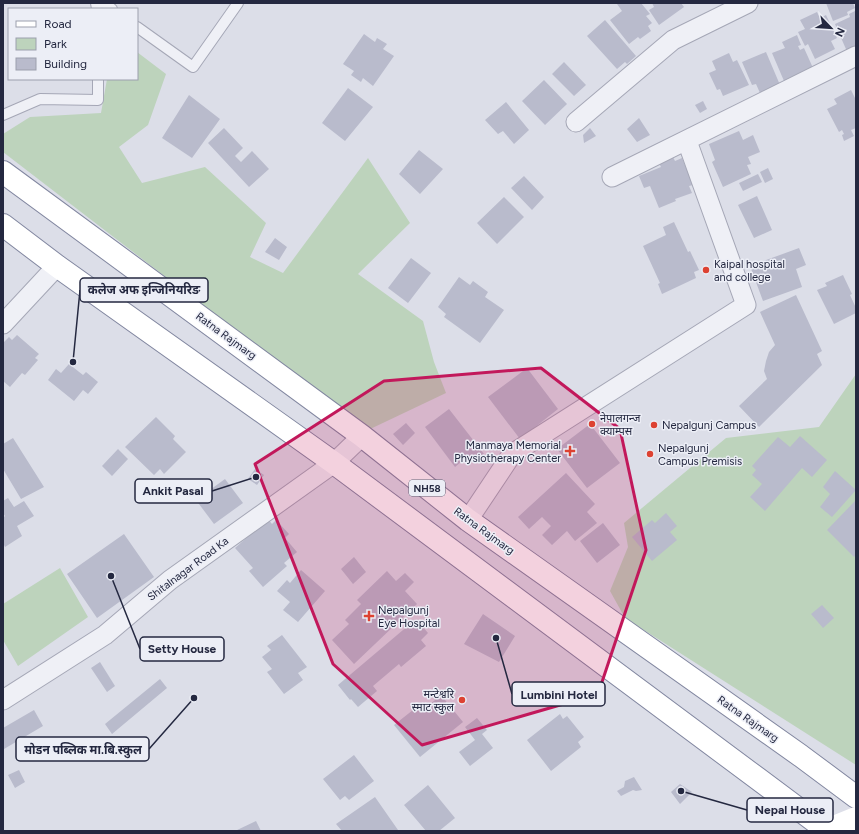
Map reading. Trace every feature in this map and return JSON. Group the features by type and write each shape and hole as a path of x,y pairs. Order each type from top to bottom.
{"main road":[{"name":"Ratna Rajmarg","path":"3,172 362,436 468,520 794,751 856,797"},
{"path":"3,225 57,266 334,463 826,831 856,818"}],"street":[{"path":"576,122 673,40 748,3"},
{"path":"612,177 856,56"},
{"path":"468,520 512,454 746,305 687,141"},
{"path":"3,324 57,266"},
{"name":"Shitalnagar Road Ka","path":"4,696 105,635 170,580 334,463 362,436"}],"lane":[{"path":"138,28 192,68 238,3"},
{"path":"3,115 40,99 98,100 98,80"}],"highlighted area":[{"path":"541,368 620,429 646,550 598,694 422,745 333,664 255,464 384,381"}],"green space":[{"path":"138,53 166,74 148,125 119,147 142,183 205,167 266,223 250,257 283,273 368,158 410,223 358,274 423,321 434,362 446,393 366,431 3,152 3,134 30,117 101,113 107,80 138,80"},
{"path":"856,374 856,765 625,618 610,591 628,547 624,523 726,438 819,427"},
{"path":"60,568 88,617 18,666 3,640 3,604"}],"building":[{"path":"641,3 650,14 646,16 652,23 648,26 651,31 640,39 638,37 629,44 610,20 622,11 617,4"},
{"path":"652,3 681,3 684,7 659,25 649,10 654,7"},
{"path":"826,3 853,3 855,8 847,12 848,15 833,21"},
{"path":"855,11 856,52 849,56 835,24 850,17 849,14"},
{"path":"817,12 820,18 826,15 837,38 831,41 835,49 815,59 808,44 805,46 798,32 805,29 800,20"},
{"path":"605,20 636,56 627,64 625,62 617,69 587,36"},
{"path":"364,34 375,42 377,38 387,44 383,49 394,56 373,86 363,78 361,82 351,75 354,71 343,64"},
{"path":"797,35 801,45 798,46 800,50 804,48 813,68 784,81 772,53 785,48 782,42"},
{"path":"766,52 780,85 760,93 756,84 752,85 742,62"},
{"path":"729,53 733,62 737,60 749,85 723,96 720,89 717,90 709,73 716,70 712,61"},
{"path":"564,62 586,85 574,96 552,74"},
{"path":"544,80 567,104 545,125 522,101"},
{"path":"348,88 373,107 345,141 322,123"},
{"path":"851,90 856,100 856,128 851,130 854,136 844,141 842,135 844,134 842,130 839,132 827,109 837,104 834,99"},
{"path":"189,95 220,119 192,158 162,138"},
{"path":"703,101 707,109 700,113 695,105"},
{"path":"506,102 529,130 514,144 503,131 498,134 485,120"},
{"path":"639,118 650,135 637,142 627,129"},
{"path":"224,128 243,148 235,156 241,162 252,151 269,169 249,187 208,143"},
{"path":"590,128 596,136 584,143 583,135"},
{"path":"739,131 743,140 753,135 760,152 748,157 751,164 747,165 751,174 723,187 712,162 715,160 709,144"},
{"path":"419,150 443,169 420,194 399,174"},
{"path":"673,157 675,161 682,158 693,185 689,186 692,193 675,199 676,201 659,208 650,186 644,188 639,176 661,167 659,163"},
{"path":"768,168 773,179 765,183 760,172"},
{"path":"758,174 762,182 743,191 739,183"},
{"path":"524,176 544,197 532,210 511,188"},
{"path":"757,196 772,230 754,238 738,205"},
{"path":"504,197 524,217 497,244 477,223"},
{"path":"674,222 688,252 690,251 699,270 694,272 696,278 662,294 658,284 660,283 643,246 666,235 663,227"},
{"path":"275,238 287,247 279,260 265,252"},
{"path":"799,248 806,265 796,269 802,287 763,301 750,266"},
{"path":"411,258 431,273 408,303 388,288"},
{"path":"843,275 852,294 850,295 856,308 856,313 834,324 817,290 827,286 825,283"},
{"path":"459,277 470,285 473,281 488,292 485,297 504,310 480,343 444,317 446,314 438,307"},
{"path":"796,295 822,351 817,354 822,365 759,427 739,406 767,379 764,371 766,361 769,352 775,345 760,312"},
{"path":"17,335 39,354 35,358 38,360 25,375 22,373 10,387 3,381 3,343 9,337 12,340"},
{"path":"69,364 83,375 86,372 98,382 88,394 83,390 74,401 48,380 56,369 61,373"},
{"path":"527,368 558,409 520,439 488,397"},
{"path":"449,409 484,454 472,462 467,457 455,467 425,427"},
{"path":"156,417 175,436 173,439 186,452 164,474 160,469 154,475 125,447"},
{"path":"406,423 415,433 403,445 393,434"},
{"path":"590,424 620,463 587,488 557,449"},
{"path":"800,436 827,460 812,477 802,468 765,511 750,497 762,484 752,475 756,470 752,466 778,437 790,447"},
{"path":"13,438 44,487 21,499 3,469 3,444"},
{"path":"118,449 128,459 112,476 102,466"},
{"path":"255,469 264,475 257,485 248,479"},
{"path":"835,471 856,490 832,517 820,507 830,494 823,487"},
{"path":"566,473 595,504 587,512 597,523 575,541 567,531 552,545 542,535 551,526 542,517 529,529 518,517"},
{"path":"225,479 243,503 214,524 196,500"},
{"path":"8,498 14,507 24,501 34,516 17,526 22,536 5,547 3,543 3,518 5,516 3,513 3,501"},
{"path":"856,500 856,555 854,557 827,530"},
{"path":"666,513 677,526 670,532 677,540 652,561 632,537 652,520 655,523"},
{"path":"268,519 272,524 276,520 289,534 285,538 297,552 284,563 287,566 263,587 249,571 253,568 235,548"},
{"path":"603,523 620,545 597,563 580,541"},
{"path":"124,534 154,577 97,618 67,574"},
{"path":"354,557 366,572 353,584 341,569"},
{"path":"301,570 325,591 298,622 283,610 290,602 277,591 287,580 290,583"},
{"name":"Nepalgunj Eye Hospital","path":"387,571 396,581 405,573 414,582 405,591 417,604 354,664 332,640 349,624 345,620 361,604 357,600"},
{"path":"822,605 834,618 823,628 811,614"},
{"path":"483,614 515,636 499,662 464,644"},
{"path":"416,619 428,633 421,640 426,646 401,667 399,664 373,686 377,691 358,707 351,699 350,700 338,685"},
{"path":"282,635 307,667 298,673 303,680 284,694 267,672 272,669 262,657 271,650 267,646"},
{"path":"100,662 115,686 107,692 91,668"},
{"path":"160,679 167,688 112,734 105,724"},
{"path":"441,695 463,722 420,757 394,725 418,706 422,711"},
{"path":"34,710 43,726 4,749 3,728"},
{"path":"560,714 563,719 567,716 584,737 578,742 581,747 551,771 527,740"},
{"path":"477,718 487,730 482,734 493,748 470,766 459,752 475,740 465,727"},
{"path":"354,755 374,781 349,800 345,796 340,800 323,779"},
{"path":"19,770 25,782 15,788 8,775"},
{"path":"634,777 642,790 633,790 621,796 617,791 624,787 625,781"},
{"path":"680,784 692,792 680,804 671,792"},
{"path":"428,785 455,818 439,831 426,831 404,805"},
{"path":"375,797 398,830 342,831 336,824"},
{"path":"256,821 261,831 235,831"}],"place":[{"name":"Kaipal hospital and college","path":"706,270"},
{"name":"कलेज अफ इन्जिनियरिङ","path":"73,362"},
{"name":"नेपालगन्ज क्याम्पस","path":"592,424"},
{"name":"Nepalgunj Campus","path":"654,425"},
{"name":"Manmaya Memorial Physiotherapy Center","path":"570,451"},
{"name":"Nepalgunj Campus Premisis","path":"650,454"},
{"name":"Ankit Pasal","path":"256,477"},
{"name":"Setty House","path":"111,576"},
{"name":"Nepalgunj Eye Hospital","path":"369,616"},
{"name":"Lumbini Hotel","path":"496,638"},
{"name":"माेडन पब्लिक मा.बि.स्कुल","path":"194,698"},
{"name":"मन्टेश्वरि स्माट स्कुल","path":"462,700"},
{"name":"Nepal House","path":"681,791"}]}
